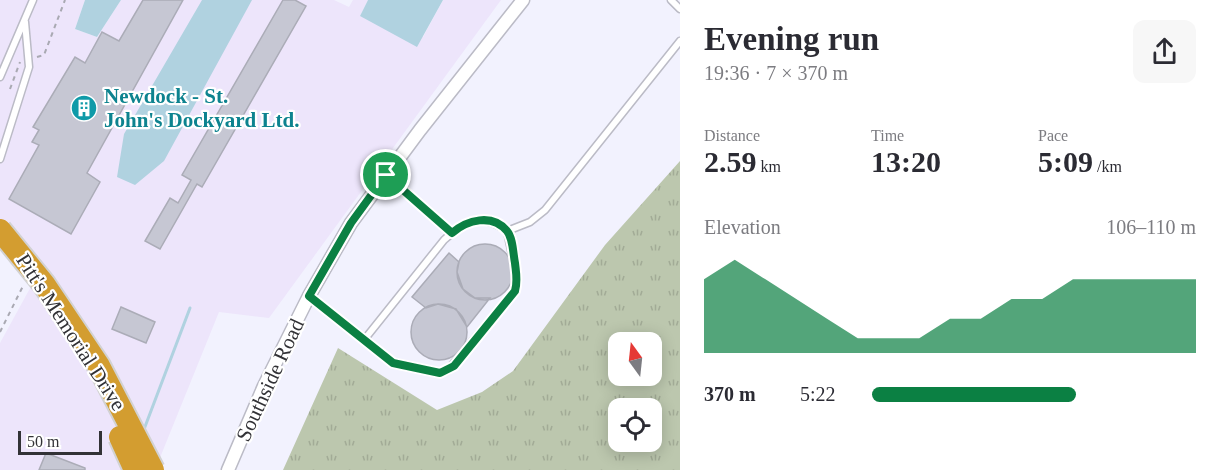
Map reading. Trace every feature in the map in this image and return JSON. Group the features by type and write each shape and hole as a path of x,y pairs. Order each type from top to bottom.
{"highway":[{"name":"Pitt's Memorial Drive","path":"0,230 44,284 99,366 153,470"},
{"name":"Pitt's Memorial Drive","path":"0,249 30,286 73,351 105,404 135,470"}],"street":[{"name":"Southside Road","path":"228,470 264,386 309,296 351,223 523,0"}],"lane":[{"path":"0,77 33,0"},
{"path":"671,0 680,9"},
{"path":"0,159 29,59 25,22"},
{"path":"507,231 530,222 545,210 680,41"},
{"path":"386,175 452,233"},
{"path":"309,296 364,340 399,366 440,373 454,366 515,291 517,278 507,231 496,223 483,220 470,221 452,233 364,340"}],"path":[{"path":"10,88 18,63 45,55 65,0"},
{"path":"0,332 25,282"}],"shaded area":[{"path":"0,0 85,0 75,29 97,37 121,0 334,0 349,7 353,0 368,0 360,16 423,37 443,0 501,0 269,318 219,312 155,470 0,470 0,343 34,281 0,221"}],"green space":[{"path":"680,161 680,470 283,470 338,348 437,410 482,392 513,371 605,245"}],"water":[{"path":"85,0 121,0 97,37 75,29"},
{"path":"202,0 252,0 164,161 135,185 117,177 124,134"},
{"path":"368,0 443,0 417,47 360,16"}],"building":[{"name":"Newdock - St. John's Dockyard Ltd.","path":"143,0 183,0 87,173 100,182 71,234 9,199 39,145 32,142 39,130 33,127 75,57 85,63 102,32 119,41"},
{"path":"283,0 295,0 306,6 202,187 197,184 160,249 145,241 170,198 178,203 191,180 182,175"},
{"path":"485,244 500,249 508,257 513,272 508,287 500,295 485,300 470,295 462,287 457,272 462,257 470,249"},
{"path":"449,253 459,262 457,272 463,289 475,298 490,298 467,327 456,309 438,304 426,308 412,297"},
{"path":"439,304 454,309 462,317 467,332 462,347 454,355 439,360 424,355 416,347 411,332 416,317 424,309"},
{"path":"121,307 155,322 146,343 112,329"},
{"path":"46,453 85,468 85,470 39,470"}],"waterway":[{"path":"143,432 190,308"}],"place":[{"name":"Newdock - St. John's Dockyard Ltd.","path":"84,108"}],"route":[{"path":"386,175 452,233 470,221 483,220 496,223 507,231 510,239 517,278 515,291 454,366 447,371 440,373 393,363 309,296 351,223 386,175"}]}
